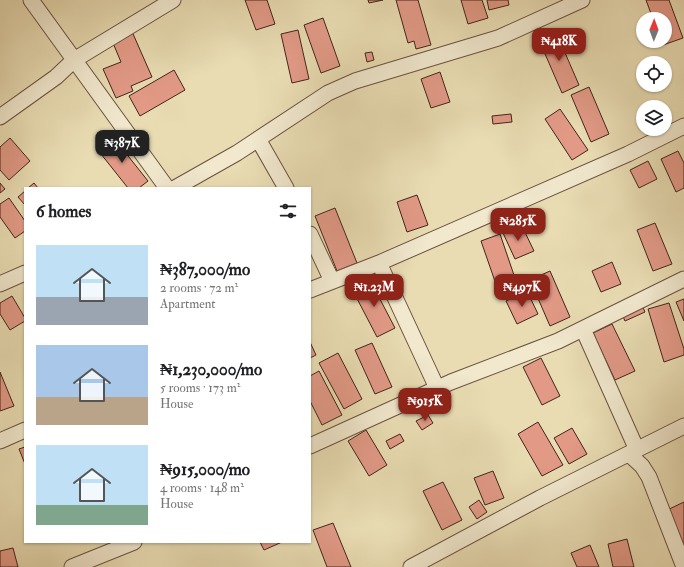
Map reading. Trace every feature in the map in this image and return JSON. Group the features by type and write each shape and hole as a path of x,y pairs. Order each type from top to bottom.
{"street":[{"path":"31,0 166,187"},
{"path":"0,117 56,77 74,60 173,0"},
{"path":"177,187 258,139 328,93 355,81 498,38 582,0"},
{"path":"311,290 379,263 628,154 684,126"},
{"path":"258,139 285,187"},
{"path":"311,236 332,281"},
{"path":"379,263 437,388"},
{"path":"0,284 24,273"},
{"path":"311,446 437,388 558,341 684,279"},
{"path":"583,329 633,452 649,477 684,567"},
{"path":"411,567 540,498 684,426"},
{"path":"0,441 24,430"},
{"path":"72,567 132,543"}],"building":[{"path":"245,0 267,0 275,24 256,30"},
{"path":"368,0 383,0 369,3"},
{"path":"396,0 418,0 431,45 416,49 414,41 408,43"},
{"path":"461,0 482,0 488,18 468,24"},
{"path":"487,0 508,0 509,5 489,10"},
{"path":"646,0 669,0 683,38 672,42 672,12 650,12"},
{"path":"323,18 340,66 321,73 304,25"},
{"path":"130,27 152,77 131,86 133,91 116,98 103,69 121,62 110,36"},
{"path":"298,30 309,79 292,83 281,34"},
{"path":"556,32 579,85 562,93 539,40"},
{"path":"372,52 374,60 367,62 365,53"},
{"path":"174,70 185,90 140,116 129,96"},
{"path":"440,72 450,102 431,108 421,79"},
{"path":"589,87 609,134 591,142 571,95"},
{"path":"560,109 588,150 572,160 545,119"},
{"path":"511,114 512,122 493,124 492,116"},
{"path":"113,137 148,181 140,187 127,187 97,149"},
{"path":"10,138 30,161 9,180 0,170 0,147"},
{"path":"678,151 684,163 684,188 676,192 661,159"},
{"path":"648,161 657,179 639,188 630,170"},
{"path":"0,183 5,189 0,193"},
{"path":"34,183 37,187 29,187"},
{"path":"24,192 24,204 18,197"},
{"path":"417,195 428,225 407,232 397,202"},
{"path":"9,198 24,220 24,232 15,238 0,217 0,204"},
{"path":"335,208 357,263 337,271 315,216"},
{"path":"655,223 672,264 653,271 637,230"},
{"path":"521,224 534,251 515,259 503,233"},
{"path":"500,234 517,284 498,290 481,241"},
{"path":"612,262 621,284 601,292 592,271"},
{"path":"550,271 570,317 550,326 530,280"},
{"path":"370,280 395,328 377,337 352,289"},
{"path":"527,291 538,314 517,324 506,301"},
{"path":"12,296 24,316 24,322 10,330 0,314 0,303"},
{"path":"684,299 684,321 676,302"},
{"path":"641,303 645,312 625,321 621,312"},
{"path":"669,303 684,349 684,355 664,362 648,309"},
{"path":"612,324 635,371 615,380 593,333"},
{"path":"372,343 392,387 375,394 355,350"},
{"path":"311,344 316,355 311,358"},
{"path":"338,353 362,399 344,409 319,363"},
{"path":"541,358 560,396 542,405 523,367"},
{"path":"319,371 342,415 322,425 311,403 311,375"},
{"path":"0,372 14,406 0,411"},
{"path":"428,415 433,423 422,430 416,421"},
{"path":"538,422 563,465 542,476 518,434"},
{"path":"572,428 587,454 569,464 554,438"},
{"path":"366,430 387,465 369,476 348,441"},
{"path":"400,434 404,441 390,449 386,441"},
{"path":"24,447 24,462 19,449"},
{"path":"493,471 504,498 485,505 474,478"},
{"path":"443,482 462,520 442,530 423,491"},
{"path":"479,500 487,512 477,519 469,507"},
{"path":"684,502 684,556 663,512"},
{"path":"333,523 351,567 327,567 313,530"},
{"path":"627,539 634,567 613,567 608,544"},
{"path":"260,543 280,543 264,550"},
{"path":"590,545 599,567 577,567 571,553"},
{"path":"13,548 18,567 0,567 0,551"}]}
